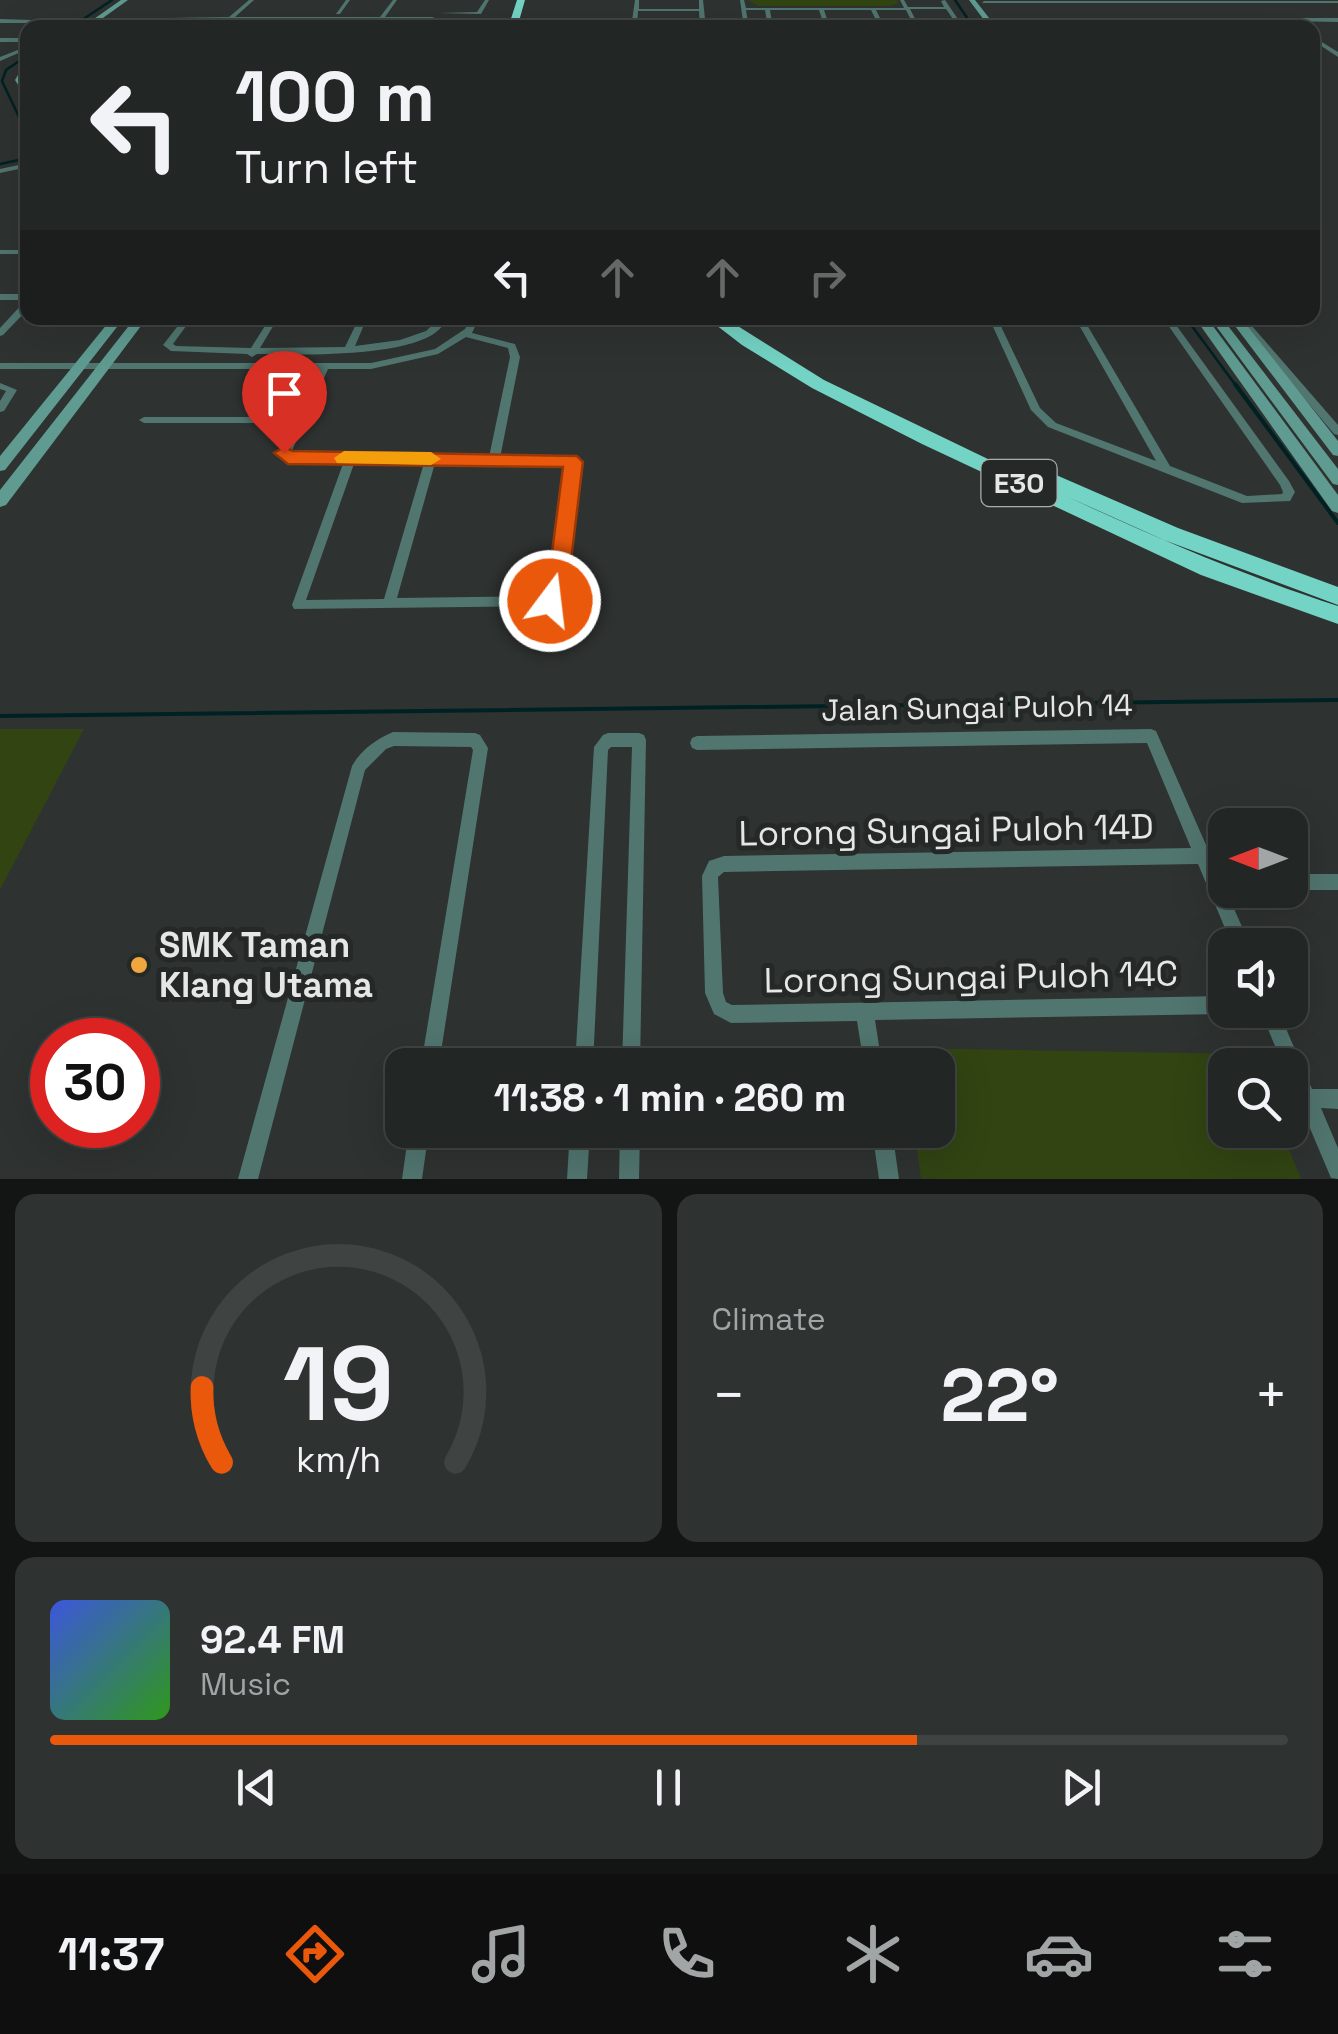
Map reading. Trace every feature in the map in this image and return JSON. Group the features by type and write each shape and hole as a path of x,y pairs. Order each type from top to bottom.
{"highway":[{"name":"E30","path":"726,325 822,384 945,448 1161,549 1234,580 1338,615"},
{"name":"E30","path":"749,325 824,372 984,451 1171,534 1338,596"}],"main road":[{"path":"96,20 125,0"},
{"path":"108,19 135,0"},
{"path":"971,0 982,4"},
{"path":"0,466 112,325"},
{"path":"0,501 136,325"},
{"path":"1206,325 1338,507"},
{"path":"1221,325 1338,480"},
{"path":"1243,325 1338,451"}],"street":[{"path":"230,19 252,0"},
{"path":"348,0 338,13 401,20"},
{"path":"383,16 395,0"},
{"path":"434,14 442,0"},
{"path":"345,20 479,12 487,0"},
{"path":"635,20 637,0"},
{"path":"702,0 703,20"},
{"path":"742,0 746,20"},
{"path":"902,0 914,20"},
{"path":"942,0 956,20"},
{"path":"1264,3 1286,20"},
{"path":"982,4 1338,5"},
{"path":"744,9 948,8"},
{"path":"767,9 769,20"},
{"path":"821,9 825,20"},
{"path":"873,9 879,20"},
{"path":"636,10 702,10"},
{"path":"108,19 252,20"},
{"path":"0,332 20,309"},
{"path":"183,325 168,345 174,349 349,349 416,341 440,325"},
{"path":"245,366 270,325"},
{"path":"349,349 360,325"},
{"path":"0,366 326,366 405,361 438,351 465,334 471,325"},
{"path":"996,325 1036,410 1052,425 1168,472 1256,502 1286,498 1288,492 1172,325"},
{"path":"1083,325 1168,472"},
{"path":"1244,325 1338,432"},
{"path":"465,334 512,346 515,357 494,459"},
{"path":"326,366 284,456 573,462 558,596 550,601 298,605 351,458"},
{"path":"0,386 12,390 0,409"},
{"path":"144,420 300,420"},
{"path":"390,601 432,459"},
{"name":"Jalan Sungai Puloh 14","path":"696,743 1152,736 1208,864"},
{"path":"248,1179 359,766 381,744 393,739 475,740 481,748 433,1048"},
{"path":"585,1048 601,747 608,740 639,740 632,1048"},
{"name":"Lorong Sungai Puloh 14D","path":"720,1008 714,993 710,876 715,867 724,864 1203,856"},
{"path":"1308,882 1338,882"},
{"name":"Lorong Sungai Puloh 14C","path":"720,1008 731,1014 1208,1005"},
{"path":"865,1011 870,1048"},
{"path":"1308,1098 1338,1099"},
{"path":"1308,1100 1338,1171"},
{"path":"412,1179 417,1148"},
{"path":"577,1179 579,1148"},
{"path":"629,1179 630,1148"},
{"path":"885,1148 889,1179"}],"green space":[{"path":"748,0 897,0 899,3 758,6"},
{"path":"0,729 84,729 0,890"},
{"path":"955,1049 1208,1053 1208,1148 1288,1148 1301,1179 921,1179 917,1148 955,1148"}],"waterway":[{"path":"82,20 112,0"},
{"path":"955,0 969,20"},
{"path":"20,60 6,70 2,81 20,119"},
{"path":"0,164 20,160"},
{"path":"1191,325 1237,387"},
{"path":"1235,384 1338,523"},
{"path":"0,716 1338,700"}],"slow traffic":[{"path":"344,458 431,459"}],"place":[{"name":"SMK Taman Klang Utama","path":"139,965"}],"route":[{"path":"284,453 288,458 570,460 573,462 558,596 550,601"}]}
